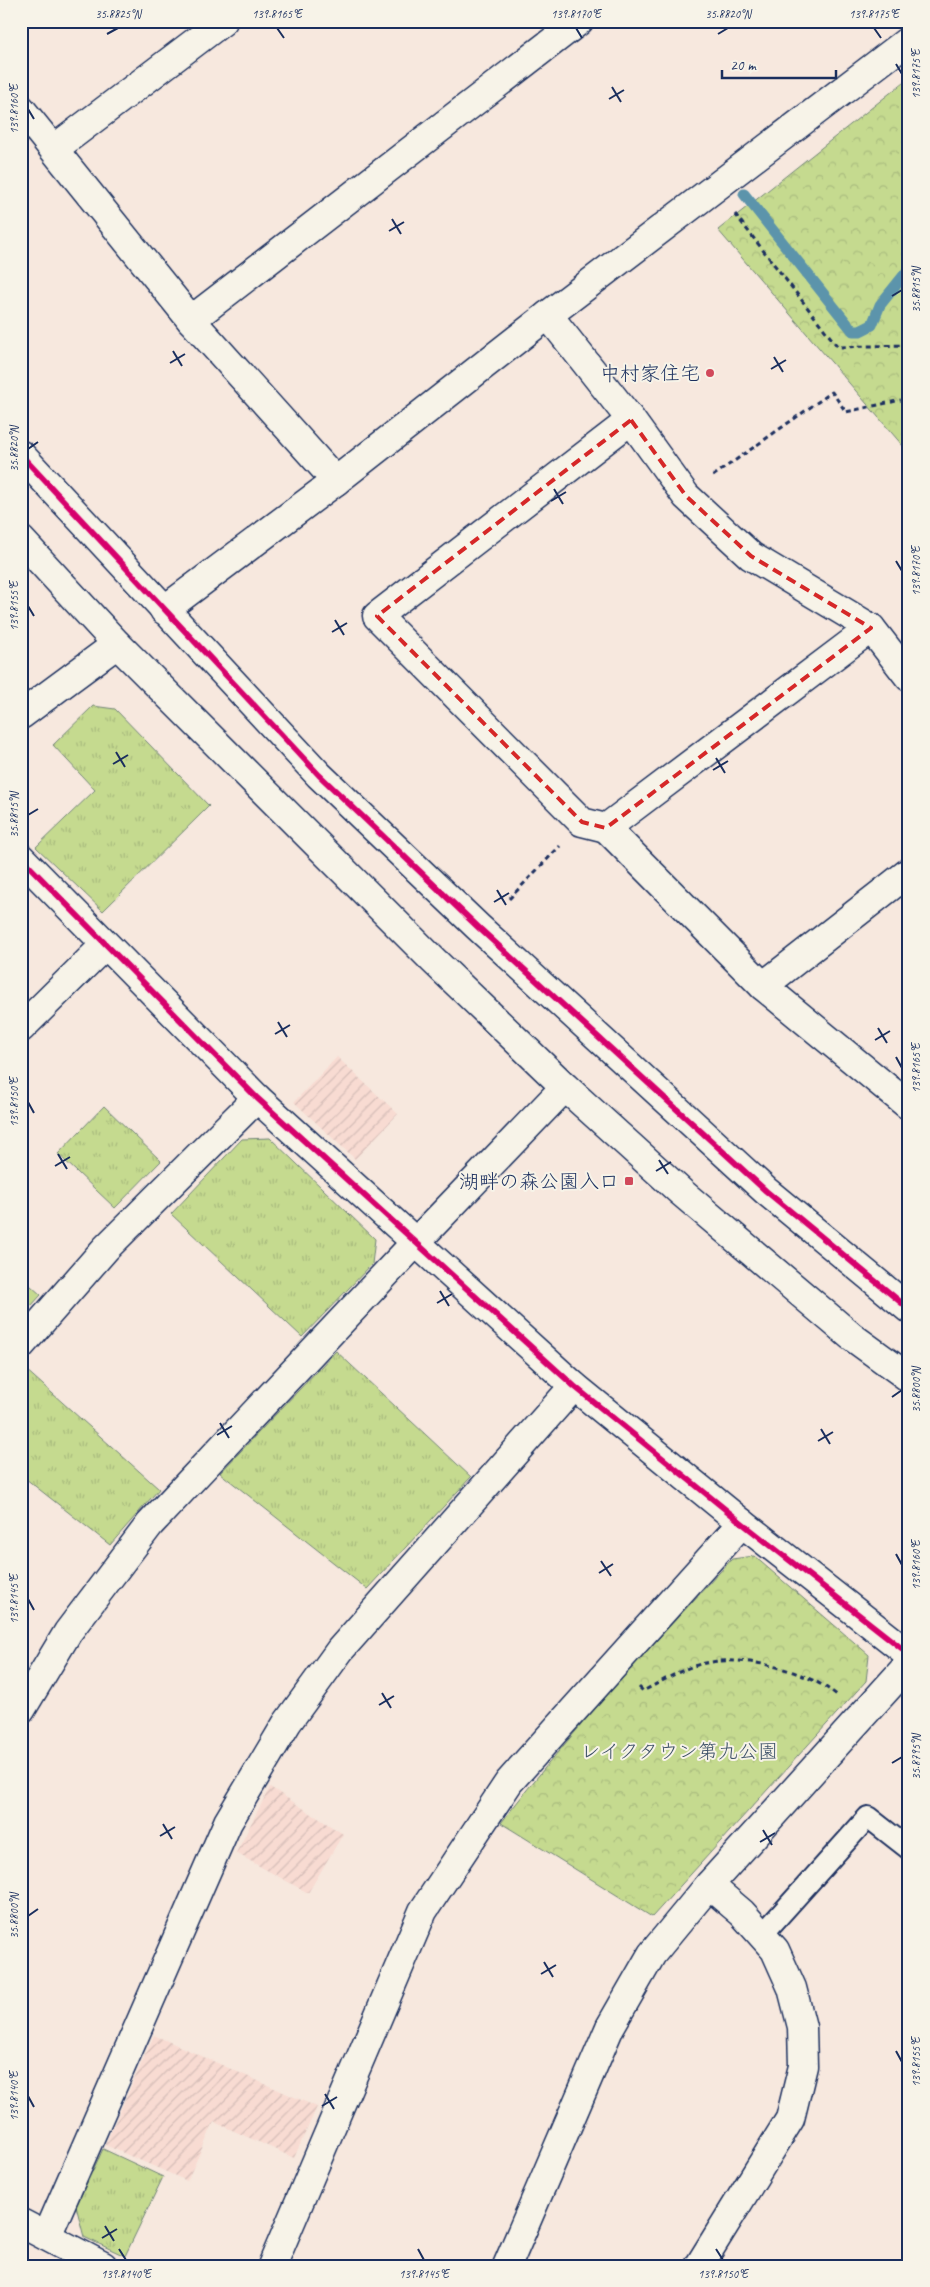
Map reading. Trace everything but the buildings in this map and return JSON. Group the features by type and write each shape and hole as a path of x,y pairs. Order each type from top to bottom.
{"street":[{"path":"54,149 223,21"},
{"path":"191,320 579,21"},
{"path":"164,610 336,481 548,315 909,40"},
{"path":"21,109 191,320 336,481"},
{"path":"548,315 631,420 686,496 751,556 871,628 909,677"},
{"path":"631,420 376,616 763,986 909,1106"},
{"path":"21,455 319,775 478,927 766,1191 909,1309"},
{"path":"21,540 117,644 434,961 565,1087 733,1236 851,1336 909,1378"},
{"path":"594,825 871,628"},
{"path":"21,715 117,644"},
{"path":"21,858 257,1098 574,1386 742,1523 909,1654"},
{"path":"763,986 909,872"},
{"path":"21,1028 105,945"},
{"path":"21,1710 68,1632 150,1524 565,1087"},
{"path":"21,1345 106,1248 257,1098"},
{"path":"47,2236 228,1822 287,1723 340,1650 574,1386"},
{"path":"272,2266 423,1911 508,1782 615,1666 742,1523"},
{"path":"507,2266 610,2026 652,1954 709,1886 909,1664"},
{"path":"699,2266 790,2119 804,2066 802,2027 792,1988 775,1950 742,1913 709,1886"},
{"path":"21,2223 103,2266"}],"lane":[{"path":"762,1935 868,1817 909,1849"}],"path":[{"path":"715,187 838,347 904,345"},
{"path":"686,496 832,392 846,412 902,400"},
{"path":"509,899 594,825"},
{"path":"615,1666 643,1691 692,1666 731,1660 784,1668 825,1685 863,1716"}],"highlighted area":[{"path":"631,420 686,496 751,556 871,628 606,828 582,822 377,616"}],"shaded area":[{"path":"337,1057 398,1114 355,1159 294,1102"},
{"path":"270,1787 343,1834 308,1893 236,1853"},
{"path":"154,2035 317,2107 294,2158 214,2122 187,2181 105,2145"}],"green space":[{"path":"909,78 909,453 718,230"},
{"path":"93,706 115,709 209,806 103,911 36,847 95,790 53,745"},
{"path":"104,1106 161,1161 115,1208 58,1154"},
{"path":"270,1138 375,1239 372,1264 302,1337 171,1214 242,1139"},
{"path":"21,1277 41,1295 21,1317"},
{"path":"336,1351 471,1477 367,1589 220,1473"},
{"path":"24,1368 159,1489 110,1545 21,1475 21,1371"},
{"name":"レイクタウン第九公園","path":"754,1556 869,1655 866,1681 652,1917 501,1823 584,1721 732,1559"},
{"path":"103,2149 163,2177 125,2256 84,2237 76,2206"}],"waterway":[{"path":"744,194 853,331 860,331 872,325 880,305 909,269"}],"cycle path":[{"path":"21,455 319,775 478,927 766,1191 909,1309"},
{"path":"21,858 257,1098 574,1386 742,1523 909,1654"}],"place":[{"name":"中村家住宅","path":"710,373"},
{"name":"湖畔の森公園入口","path":"629,1181"}]}
